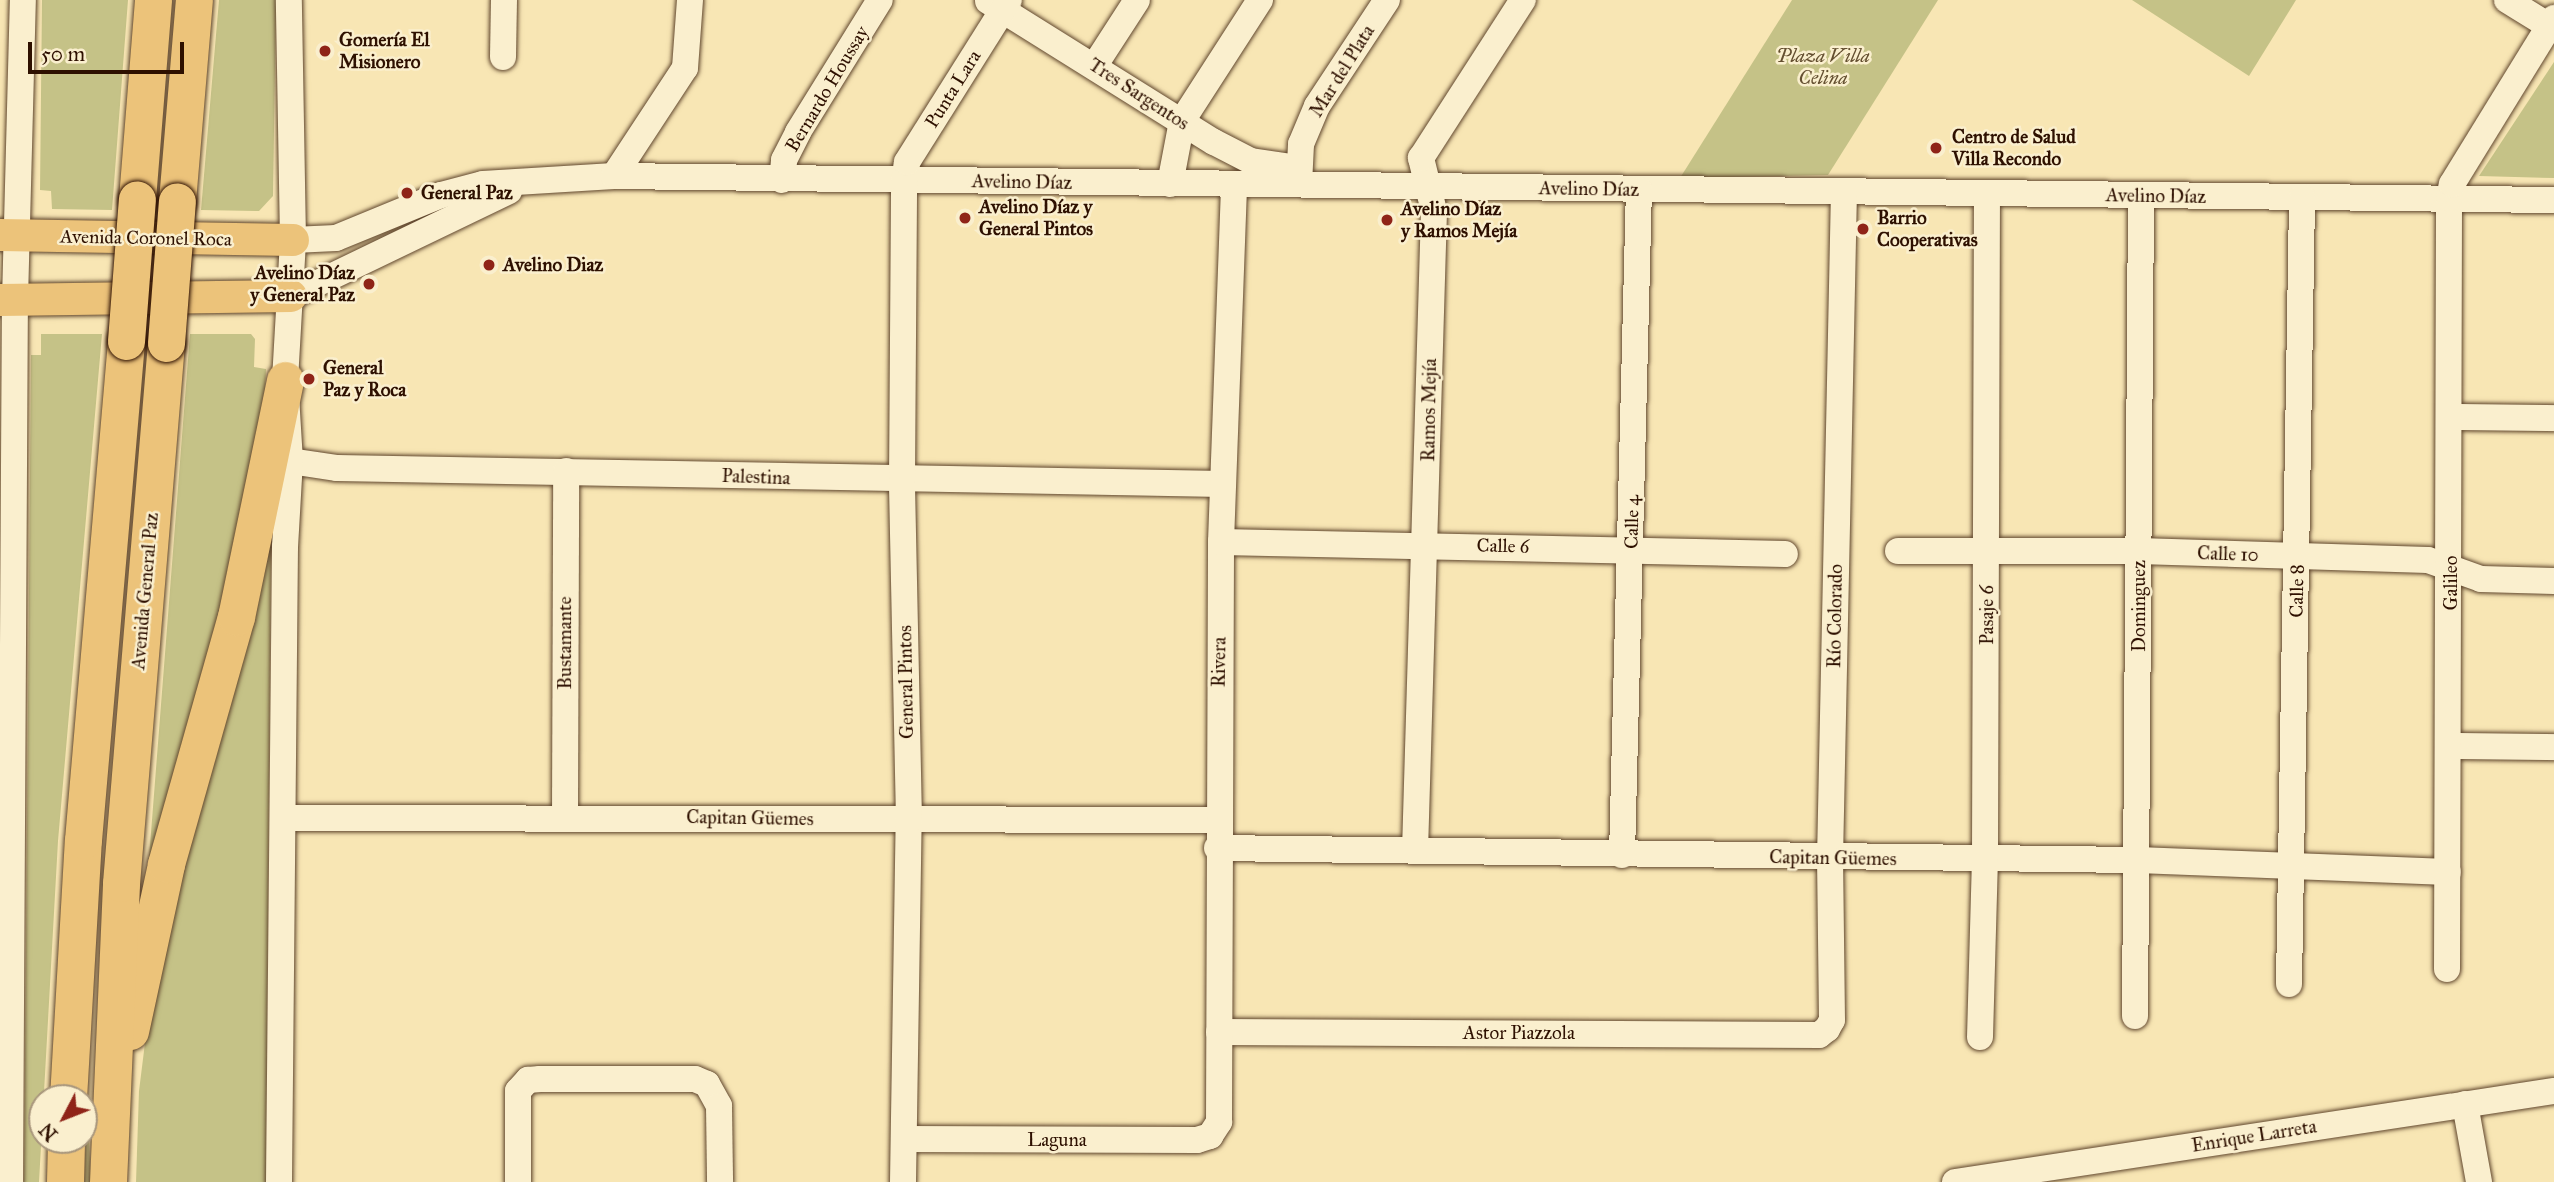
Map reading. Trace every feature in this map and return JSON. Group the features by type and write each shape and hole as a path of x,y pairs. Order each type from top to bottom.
{"highway":[{"path":"69,1084 84,826 153,0"},
{"name":"Avenida General Paz","path":"108,1182 108,1132 121,883 194,0"},
{"path":"108,1132 166,863 236,617 285,380"},
{"path":"65,1182 66,1154"}],"main road":[{"name":"Avenida Coronel Roca","path":"9,235 293,240"},
{"path":"8,300 291,296"}],"street":[{"path":"10,1182 5,1062 8,300 9,235 23,0"},
{"path":"279,1182 290,461 285,380 293,240 289,0"},
{"path":"503,57 504,0"},
{"path":"614,176 685,68 690,0"},
{"name":"Bernardo Houssay","path":"782,180 784,160 798,132 880,0"},
{"path":"1095,65 1137,0"},
{"path":"1170,184 1182,121 1260,0"},
{"name":"Mar del Plata","path":"1298,177 1301,144 1317,106 1387,0"},
{"name":"Ramos Mejía","path":"1415,851 1434,211 1421,158 1429,141 1523,0"},
{"path":"2449,198 2452,184 2552,24 2507,0"},
{"name":"Tres Sargentos","path":"1000,3 1182,121 1251,161 1298,177"},
{"name":"Punta Lara","path":"904,181 907,162 1000,3"},
{"name":"Avelino Díaz","path":"293,240 336,237 460,189 540,178 614,176 1234,185 1298,177 1429,186 1639,190 2554,200"},
{"name":"Avelino Díaz","path":"291,296 540,178"},
{"name":"General Pintos","path":"903,1182 909,820 902,481 904,181"},
{"name":"Rivera","path":"1210,1136 1219,1122 1217,820 1221,542 1234,185"},
{"name":"Calle 4","path":"1622,855 1632,549 1639,190"},
{"name":"Río Colorado","path":"1819,1035 1832,1020 1830,859 1844,192"},
{"name":"Pasaje 6","path":"1980,1037 1986,859 1987,194"},
{"name":"Dominguez","path":"2135,1016 2141,195"},
{"name":"Calle 8","path":"2289,985 2302,197"},
{"name":"Galileo","path":"2447,968 2451,568 2449,198"},
{"path":"2451,417 2554,418"},
{"name":"Palestina","path":"290,461 337,468 566,471 902,481 1223,484"},
{"name":"Bustamante","path":"565,815 566,471"},
{"name":"Calle 6","path":"1221,542 1426,544 1785,554"},
{"name":"Calle 10","path":"1898,551 2140,551 2428,560 2482,579 2554,581"},
{"path":"2450,746 2554,747"},
{"name":"Capitan Güemes","path":"283,818 565,815 909,820 1217,820"},
{"name":"Capitan Güemes","path":"1217,848 1830,859 2138,860 2448,873"},
{"name":"Astor Piazzola","path":"1219,1032 1819,1035"},
{"path":"518,1182 518,1091 528,1080 695,1079 707,1084 719,1106 720,1182"},
{"name":"Enrique Larreta","path":"1955,1182 2554,1091"},
{"path":"2465,1104 2479,1182"},
{"name":"Laguna","path":"904,1139 1197,1140 1210,1136"}],"green space":[{"path":"42,0 128,0 112,210 52,209 51,191 40,190"},
{"path":"219,0 276,0 273,196 259,211 201,210"},
{"name":"Plaza Villa Celina","path":"1792,0 1938,0 1828,175 1680,178"},
{"path":"2132,0 2296,0 2249,76"},
{"path":"2554,62 2554,178 2479,176"},
{"path":"41,334 102,334 58,841 44,1084 28,1084 28,1154 41,1154 39,1182 24,1182 31,355 41,355"},
{"path":"190,334 251,334 255,339 254,367 266,369 263,435 260,464 148,871"},
{"path":"271,517 266,1182 136,1182 139,1091 151,995"},
{"path":"90,1154 91,1182 84,1182 85,1155"}],"place":[{"name":"Gomería El Misionero","path":"325,51"},
{"name":"Centro de Salud Villa Recondo","path":"1936,148"},
{"name":"General Paz","path":"407,193"},
{"name":"Avelino Díaz y General Pintos","path":"965,218"},
{"name":"Avelino Díaz y Ramos Mejía","path":"1387,220"},
{"name":"Barrio Cooperativas","path":"1863,229"},
{"name":"Avelino Diaz","path":"489,265"},
{"name":"Avelino Díaz y General Paz","path":"369,284"},
{"name":"General Paz y Roca","path":"309,379"}]}
